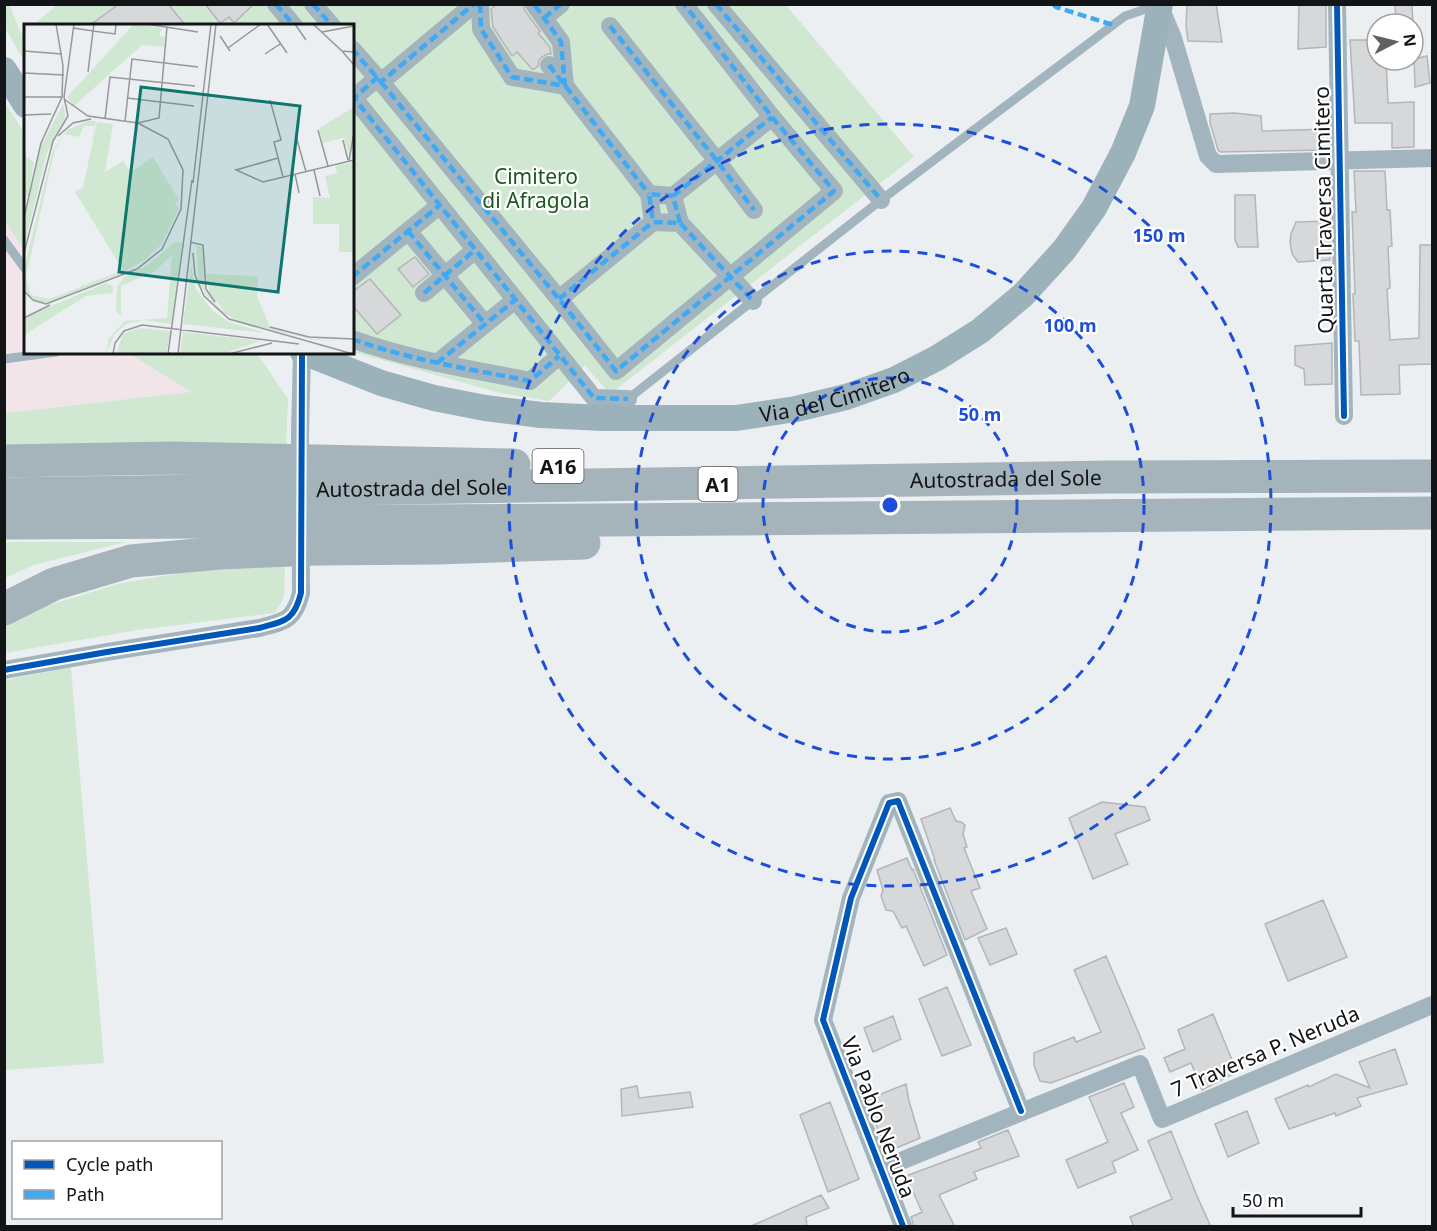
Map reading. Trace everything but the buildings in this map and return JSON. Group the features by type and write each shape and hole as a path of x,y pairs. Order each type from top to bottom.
{"highway":[{"name":"A16","path":"4,461 183,459 1113,477"},
{"name":"Autostrada del Sole","path":"4,494 1113,477 1432,476"},
{"name":"Autostrada del Sole","path":"4,523 1432,513"},
{"path":"4,609 54,584 131,561 306,549 438,548 721,540 950,517"}],"main road":[{"name":"Via del Cimitero","path":"307,354 381,383 434,398 485,408 541,415 603,418 736,418 796,409 846,398 894,380 938,358 980,331 1023,295 1064,250 1095,208 1124,153 1142,106 1160,5"},
{"path":"4,70 24,102"}],"street":[{"path":"276,4 292,24"},
{"path":"313,4 330,24"},
{"path":"354,97 474,4"},
{"path":"480,4 481,30 512,77 566,86"},
{"path":"561,4 539,11 561,42 566,86"},
{"path":"354,51 380,79 616,371 834,191 772,117 684,4"},
{"path":"716,4 881,200"},
{"name":"Quarta Traversa Cimitero","path":"1337,4 1344,416"},
{"path":"1160,5 1173,38 1208,156 1216,164 1432,158"},
{"path":"609,26 754,210"},
{"path":"549,65 649,194 653,222"},
{"path":"354,99 594,398 628,399"},
{"path":"649,194 674,196 772,117"},
{"path":"674,196 680,223 753,301"},
{"path":"354,275 440,205"},
{"path":"559,299 653,222 680,223"},
{"path":"408,231 485,324"},
{"path":"424,293 475,250"},
{"path":"437,363 515,300"},
{"path":"354,340 437,363 530,381 559,356"},
{"path":"4,670 259,628 276,624 292,616 298,606 301,593 302,354"},
{"name":"Via Pablo Neruda","path":"903,1227 823,1020 851,898 889,803 898,801 1021,1111"},
{"name":"7 Traversa P. Neruda","path":"881,1169 1140,1064 1162,1119 1432,1005"}],"lane":[{"path":"1125,16 1130,4"},
{"path":"628,399 881,200 1125,16 1160,5"},
{"path":"4,240 24,267"},
{"path":"4,359 41,354"}],"shaded area":[{"path":"4,161 24,186 24,354 161,354 192,392 5,413"}],"green space":[{"name":"Cimitero di Afragola","path":"58,4 786,5 914,157 610,394 585,366 549,401 500,393 354,352 354,24 34,24"},
{"path":"4,5 10,5 21,34 24,32 24,61 5,28"},
{"path":"4,101 24,132 24,250 5,221"},
{"path":"130,354 258,354 288,399 286,454 5,453 4,413 191,392"},
{"path":"5,542 126,542 34,565 5,578"},
{"path":"285,564 284,597 275,613 138,630 5,653 5,623 43,607 121,583 182,573"},
{"path":"71,667 104,1063 5,1070 5,680"}],"marked path":[{"path":"276,4 292,24"},
{"path":"313,4 330,24"},
{"path":"354,51 381,82 474,4"},
{"path":"480,4 481,29 512,77 565,86 561,42 534,4"},
{"path":"544,18 561,4"},
{"path":"381,82 616,371 834,191 772,117 684,4"},
{"path":"716,4 881,200"},
{"path":"1053,4 1056,7 1113,25"},
{"path":"610,26 754,210"},
{"path":"549,65 649,194"},
{"path":"378,77 354,98 594,398 628,399"},
{"path":"673,196 772,117"},
{"path":"680,223 673,196 649,194 653,222 680,223 753,301"},
{"path":"354,275 440,205"},
{"path":"559,299 653,222"},
{"path":"408,231 485,324"},
{"path":"424,293 475,250"},
{"path":"437,363 515,300"},
{"path":"354,340 418,358 530,381 559,356"}],"cycle path":[{"path":"1337,4 1344,416"},
{"path":"4,670 259,628 282,621 291,615 301,593 302,354"},
{"path":"903,1226 823,1020 851,898 889,803 898,801 1021,1111"}]}
